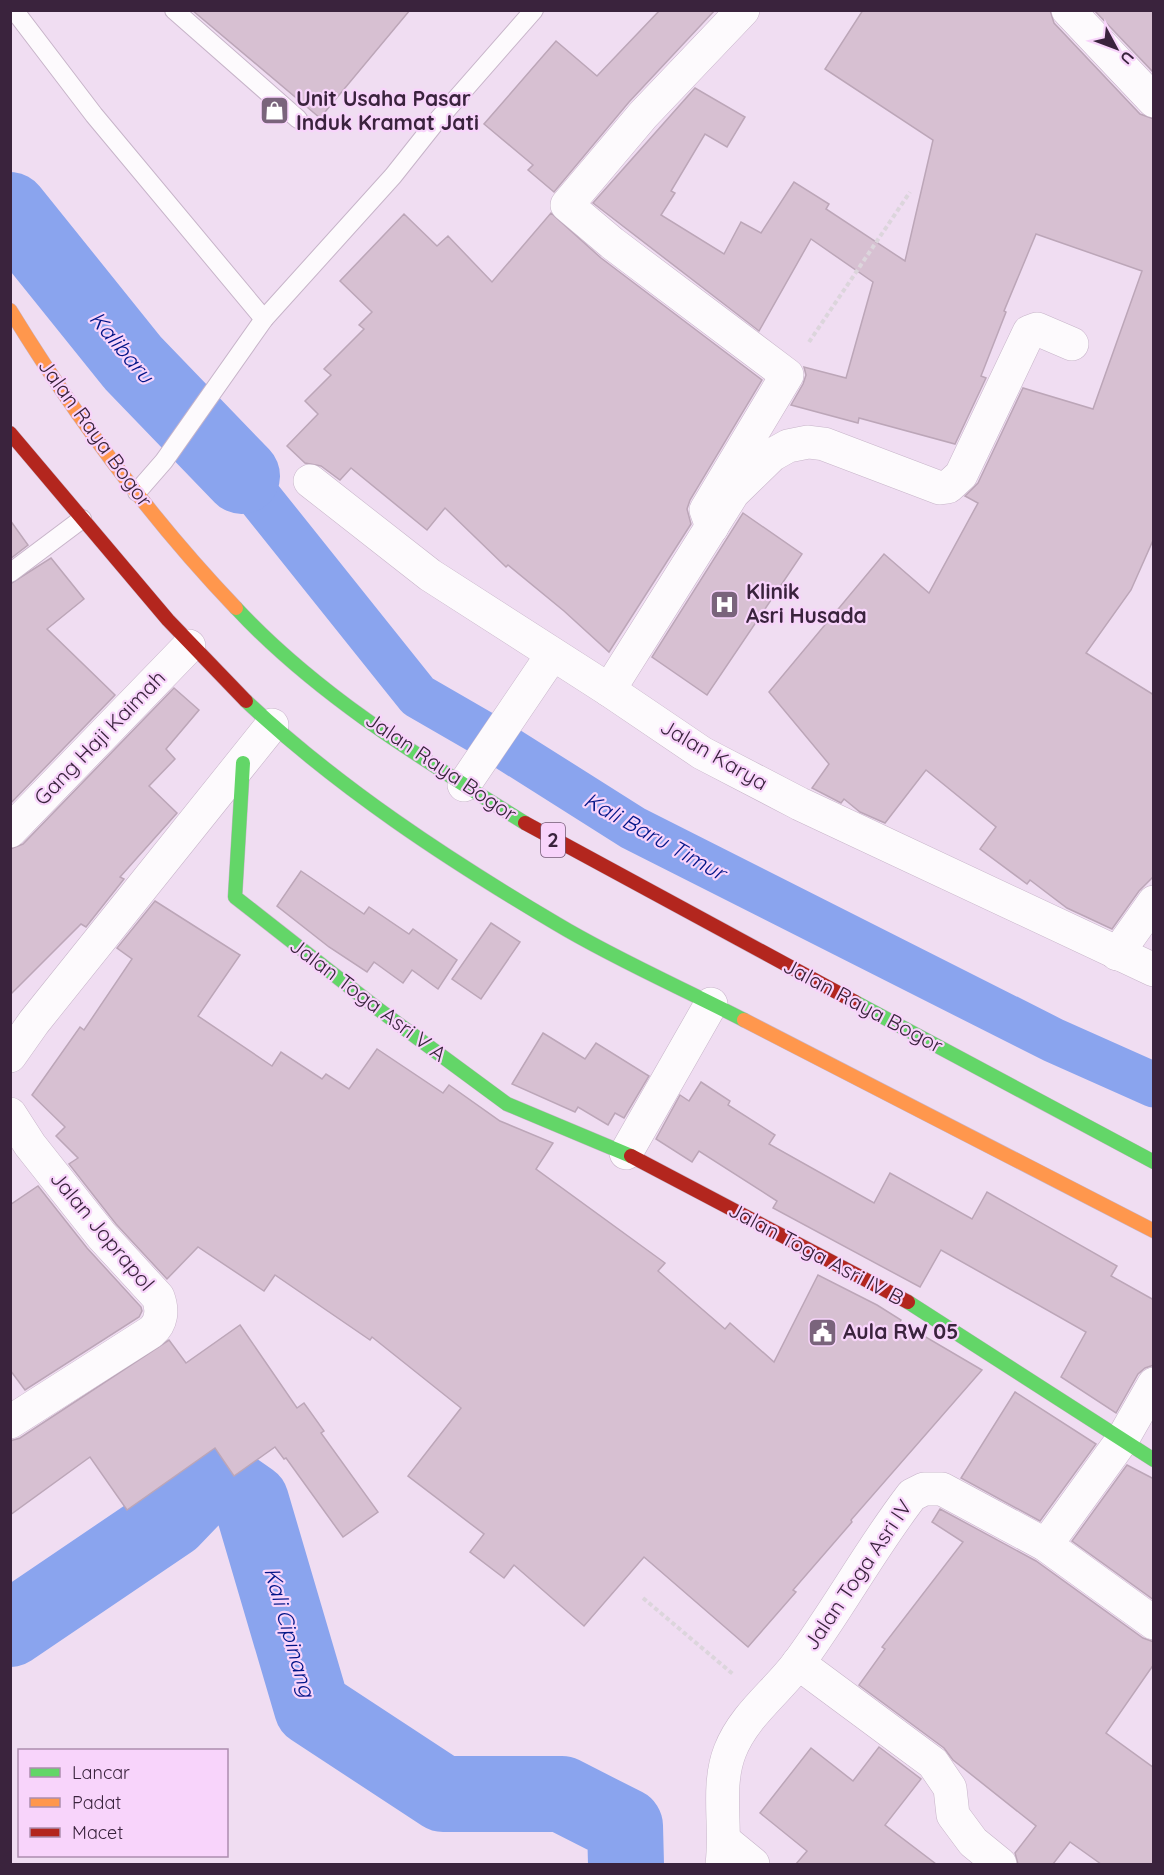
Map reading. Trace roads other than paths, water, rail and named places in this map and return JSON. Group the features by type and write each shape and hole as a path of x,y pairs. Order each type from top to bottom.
{"main road":[{"name":"Jalan Raya Bogor","path":"10,310 56,385 137,492 204,575 276,650 322,688 469,777 539,832 1154,1162"},
{"path":"10,433 189,646 272,725 328,772 487,882 558,925 1154,1231"},
{"name":"Jalan Toga Asri V A","path":"243,763 233,889 237,900 507,1104 626,1153"},
{"name":"Jalan Toga Asri IV B","path":"626,1153 886,1289 976,1344 1154,1460"}],"street":[{"path":"712,527 707,519 706,510 787,375 612,243 567,205 644,115 743,10"},
{"path":"1068,10 1154,101"},
{"path":"609,690 733,493 772,455 788,446 808,442 824,444 939,488 948,487 961,475 1029,332 1037,329 1072,344"},
{"name":"Jalan Karya","path":"310,481 430,575 702,753 1154,970"},
{"name":"Gang Haji Kaimah","path":"10,831 189,646"},
{"path":"469,777 552,655"},
{"path":"10,1056 34,1022 143,884 272,725"},
{"path":"1117,954 1154,902"},
{"path":"626,1153 711,1004"},
{"name":"Jalan Joprapol","path":"10,1114 30,1145 102,1236 158,1297 161,1305 159,1324 151,1332 104,1365 10,1422"},
{"path":"1046,1545 1122,1440 1154,1384"},
{"name":"Jalan Toga Asri IV","path":"723,1853 725,1766 735,1740 764,1699 798,1663 912,1495 924,1490 942,1489 1046,1545 1154,1623"},
{"path":"798,1663 933,1763 950,1788 953,1815 973,1842 1000,1864"},
{"path":"723,1853 753,1864"}],"lane":[{"path":"14,10 94,115 264,319"},
{"path":"174,10 298,118"},
{"path":"137,492 164,461 264,319 393,176 435,123 534,10"},
{"path":"10,573 82,519"}],"waterway":[{"name":"Kalibaru","path":"10,210 133,363 242,476"},
{"name":"Kali Baru Timur","path":"242,476 418,696 489,737 633,828 1053,1040 1154,1085"},
{"name":"Kali Cipinang","path":"10,1629 171,1520 198,1492 225,1483 251,1501 312,1708 443,1794 562,1794 625,1826 626,1864"}],"place":[{"name":"Unit Usaha Pasar Induk Kramat Jati","path":"275,111"},
{"name":"Klinik Asri Husada","path":"725,604"},
{"name":"Aula RW 05","path":"822,1332"}]}
